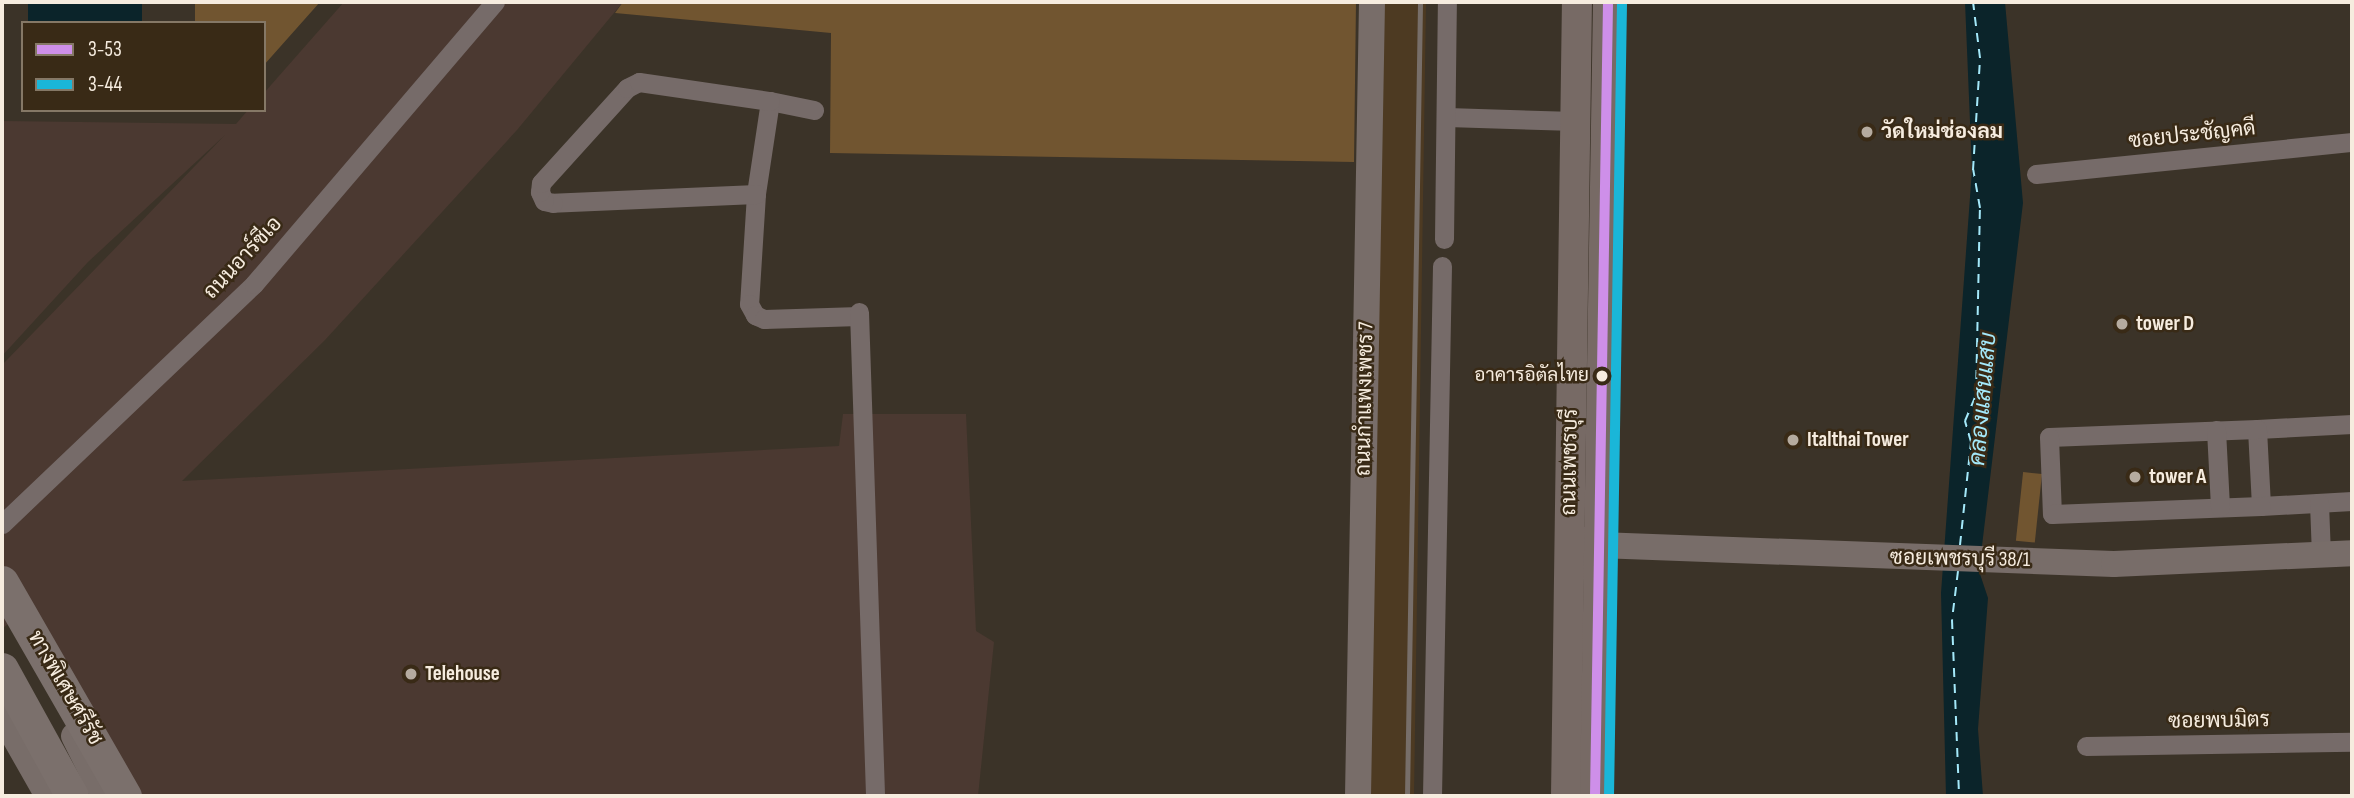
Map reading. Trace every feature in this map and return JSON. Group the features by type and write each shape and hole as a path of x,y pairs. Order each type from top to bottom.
{"highway":[{"name":"ทางพิเศษศรีรัช","path":"2,582 125,796"},
{"path":"2,669 72,796"}],"main road":[{"name":"ถนนเพชรบุรี","path":"1566,796 1577,2"},
{"name":"ถนนเพชรบุรี","path":"1595,796 1608,2"},
{"path":"1575,112 1606,105"}],"street":[{"name":"ถนนอาร์ซีเอ","path":"2,524 254,284 495,2"},
{"name":"ถนนกำแพงเพชร 7","path":"1358,796 1371,2"},
{"path":"1444,239 1447,2"},
{"path":"756,194 553,204 544,201 540,192 541,183 627,88 639,82 814,110"},
{"path":"770,101 756,194 748,282 755,315 764,319 859,314 875,796"},
{"path":"1447,117 1575,112"},
{"name":"ซอยประชัญคดี","path":"2036,174 2352,142"},
{"path":"1432,796 1443,266"},
{"path":"2352,424 2049,437 2052,514 2352,501"},
{"path":"2257,429 2261,506"},
{"path":"2216,430 2220,507"},
{"path":"2319,503 2321,555"},
{"name":"ซอยเพชรบุรี 38/1","path":"1569,536 1599,545 1920,559 2128,564 2352,553"},
{"path":"2,610 47,685 104,796"},
{"path":"2,715 48,796"},
{"name":"ซอยพบมิตร","path":"2086,746 2352,742"}],"shaded area":[{"path":"195,2 320,2 266,63 266,21 195,21"},
{"path":"344,2 623,2 517,130 325,340 182,481 839,446 843,414 966,414 976,631 994,642 978,796 129,796 31,605 2,629 2,365 225,135 88,262 2,356 2,121 236,124 246,112 266,112 266,91"},
{"path":"623,2 1356,2 1354,162 830,153 831,33 615,13"},
{"path":"1373,2 1426,2 1414,796 1349,796"},
{"path":"2023,472 2042,474 2035,543 2016,541"}],"water":[{"path":"28,2 142,2 142,21 28,21"},
{"name":"คลองแสนแสบ","path":"1965,2 2005,2 2023,203 1979,571 1988,598 1978,729 1983,796 1946,796 1941,593 1972,170"}],"ferry route":[{"path":"1960,545 1971,442 1965,421 1976,395 1980,208 1973,170 1980,58 1973,2"},
{"path":"1958,571 1952,620 1959,796"}],"railway":[{"path":"1407,796 1420,2"}],"transit line":[{"name":"3-53","path":"1595,796 1608,2"},
{"name":"3-44","path":"1609,796 1622,2"}],"place":[{"name":"วัดใหม่ช่องลม","path":"1867,132"},
{"name":"tower D","path":"2122,324"},
{"name":"อาคารอิตัลไทย","path":"1602,376"},
{"name":"Italthai Tower","path":"1793,440"},
{"name":"tower A","path":"2135,477"},
{"name":"Telehouse","path":"411,674"}]}
